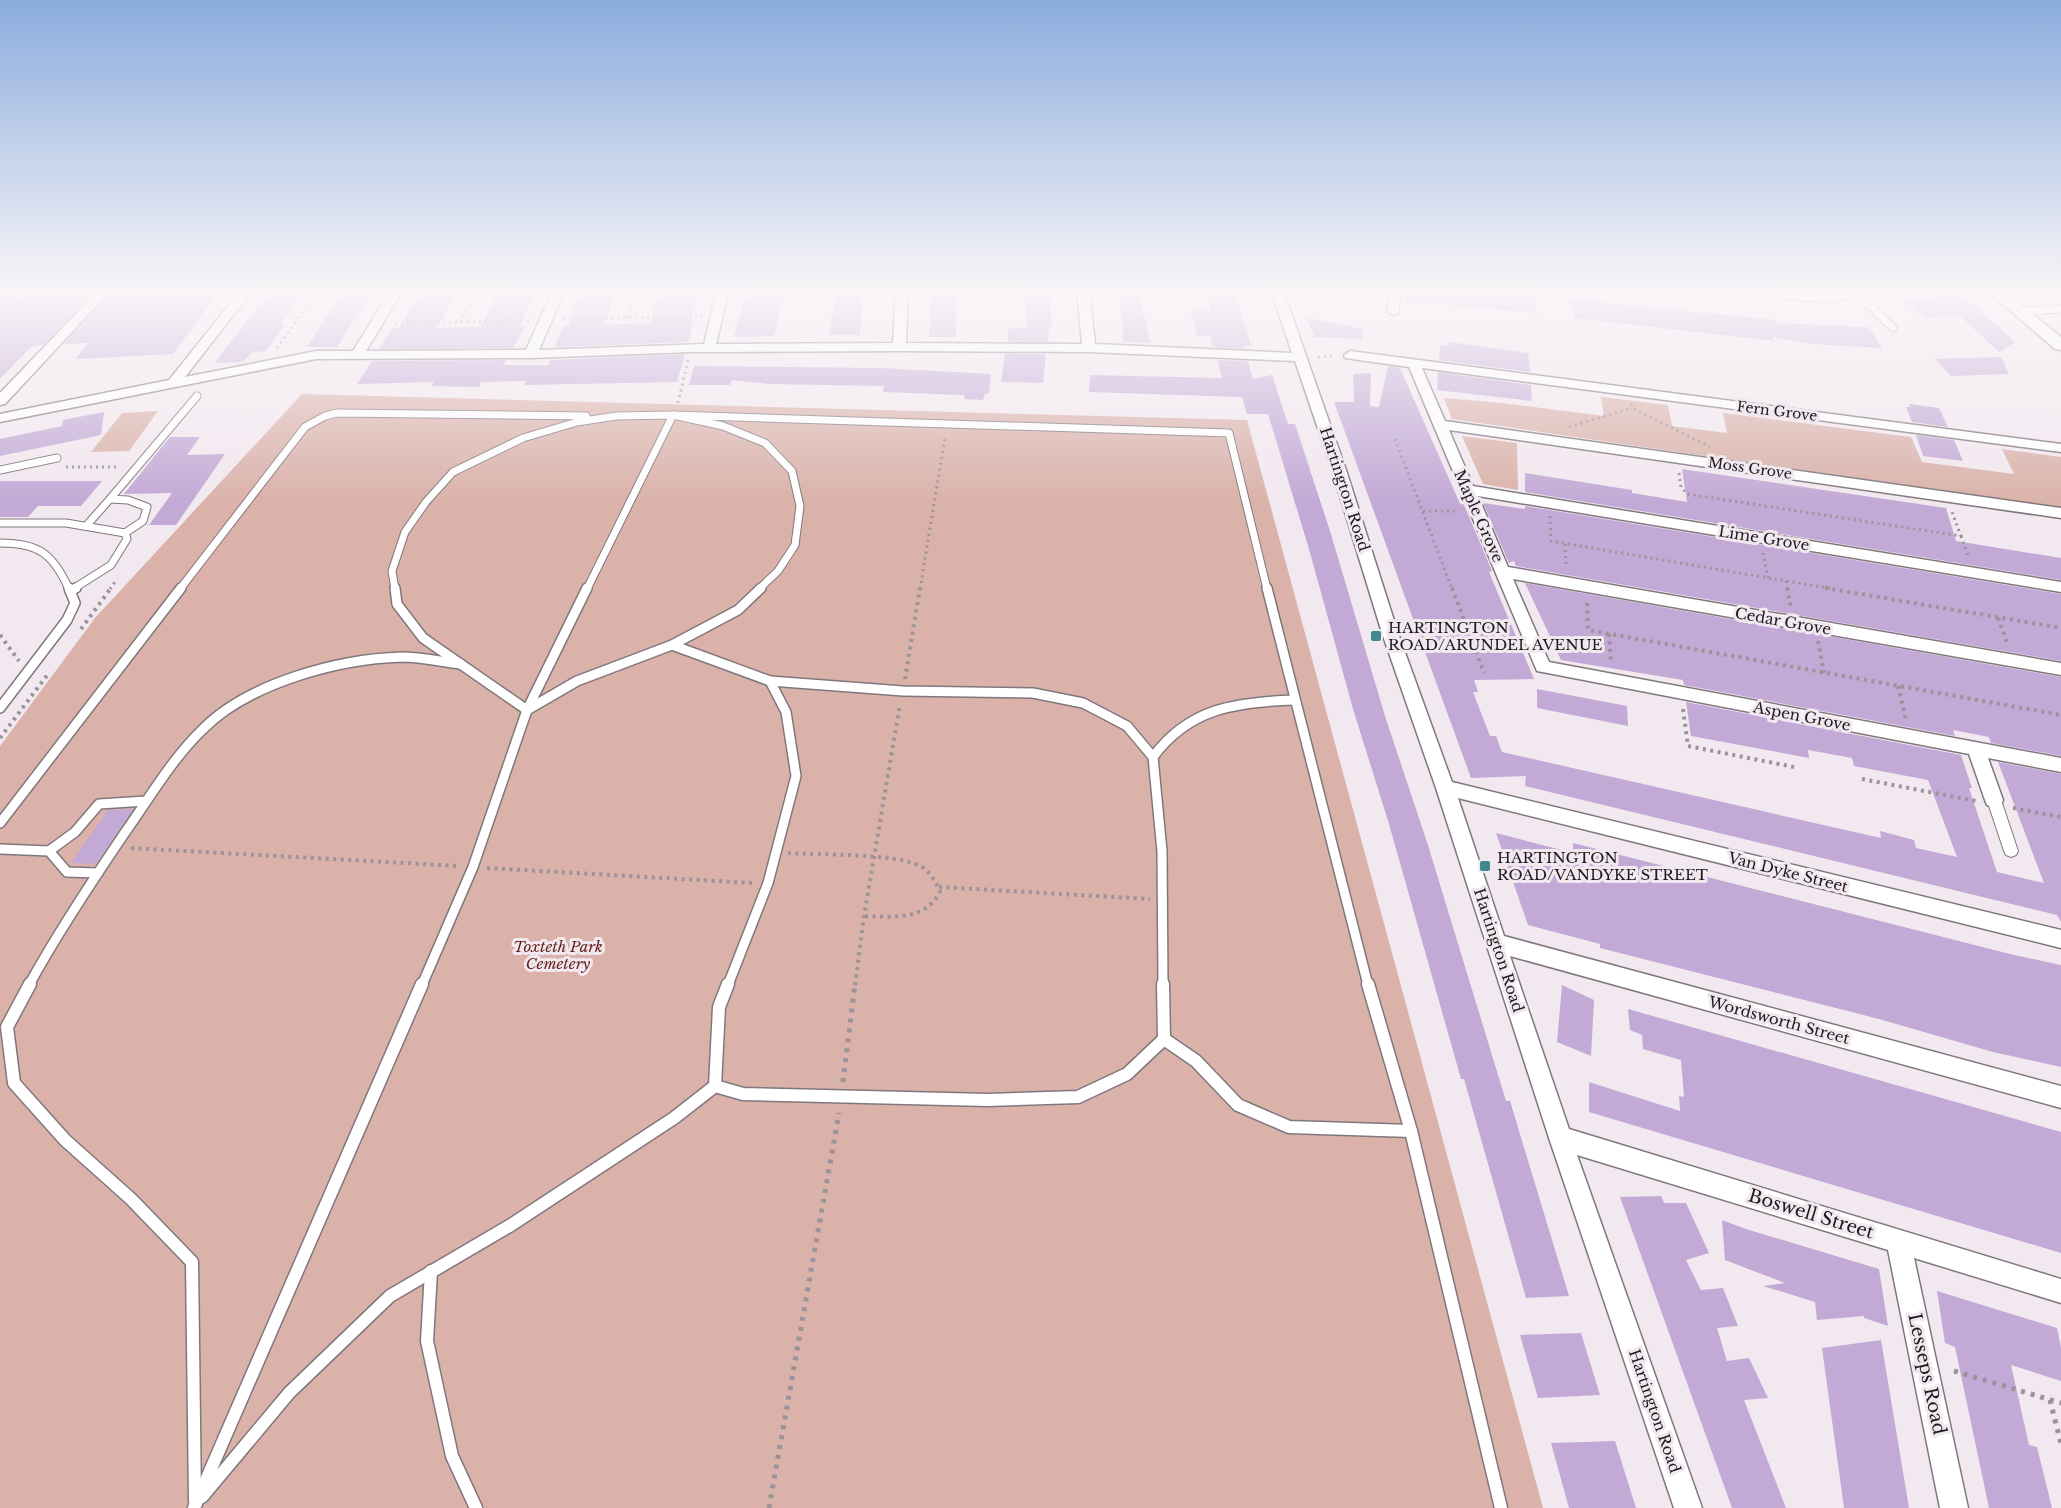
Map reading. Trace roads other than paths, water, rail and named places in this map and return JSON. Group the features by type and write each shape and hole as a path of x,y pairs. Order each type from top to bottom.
{"street":[{"path":"0,401 38,360"},
{"path":"173,384 192,360"},
{"path":"0,418 291,360"},
{"name":"Hartington Road","path":"1302,360 1390,633 1445,788 1560,1138 1688,1508"},
{"name":"Fern Grove","path":"1388,360 2061,448"},
{"name":"Maple Grove","path":"1414,364 1543,668"},
{"name":"Moss Grove","path":"1439,424 2061,513"},
{"name":"Lime Grove","path":"1467,490 2061,587"},
{"name":"Cedar Grove","path":"1504,572 2061,669"},
{"name":"Aspen Grove","path":"1543,668 2061,765"},
{"path":"1976,750 2011,851"},
{"name":"Van Dyke Street","path":"1445,788 2061,939"},
{"name":"Wordsworth Street","path":"1497,943 2061,1097"},
{"name":"Boswell Street","path":"1560,1138 2061,1291"},
{"name":"Lesseps Road","path":"1898,1241 1954,1508"}],"lane":[{"path":"86,526 197,396"},
{"path":"0,823 305,427 325,416 337,413 673,415 1229,433 1294,700 1377,1018 1411,1131 1501,1508"},
{"path":"527,710 577,681 672,645 738,610 778,571 795,545 800,506 792,471 765,443 723,426 673,415"},
{"path":"194,1507 473,867 527,710 673,415"},
{"path":"527,710 423,638 398,604 392,571 405,532 426,502 453,472 523,438 577,422 616,416"},
{"path":"0,470 57,458"},
{"path":"0,523 66,523 125,533 143,521 147,507 129,500 110,499"},
{"path":"70,591 118,560 127,539 125,533"},
{"path":"0,543 16,543 37,548 57,567 75,603 67,620 0,708"},
{"path":"672,645 770,681 903,691 1033,693 1083,703 1127,726 1153,757 1162,851 1164,1040 1126,1074 1078,1097 988,1100 743,1094 715,1086"},
{"path":"194,1507 192,1262 131,1199 65,1140 15,1083 7,1027 47,952 115,847 171,766 202,729 229,708 282,681 350,661 405,657 461,664"},
{"path":"194,1507 289,1393 390,1296 511,1225 674,1119 715,1086 718,1007 768,884 796,776 786,712 770,681"},
{"path":"1153,757 1162,742 1187,721 1216,710 1259,701 1294,700"},
{"path":"0,849 49,851 75,832 99,804 146,801"},
{"path":"49,851 67,872 98,873"},
{"path":"1164,1040 1196,1061 1238,1105 1289,1127 1411,1131"},
{"path":"431,1272 427,1341 452,1456 476,1508"}],"place":[{"name":"HARTINGTON ROAD/ARUNDEL AVENUE","path":"1376,636"},
{"name":"HARTINGTON ROAD/VANDYKE STREET","path":"1485,866"}],"park label":[{"name":"Toxteth Park Cemetery","path":"558,954"}]}
